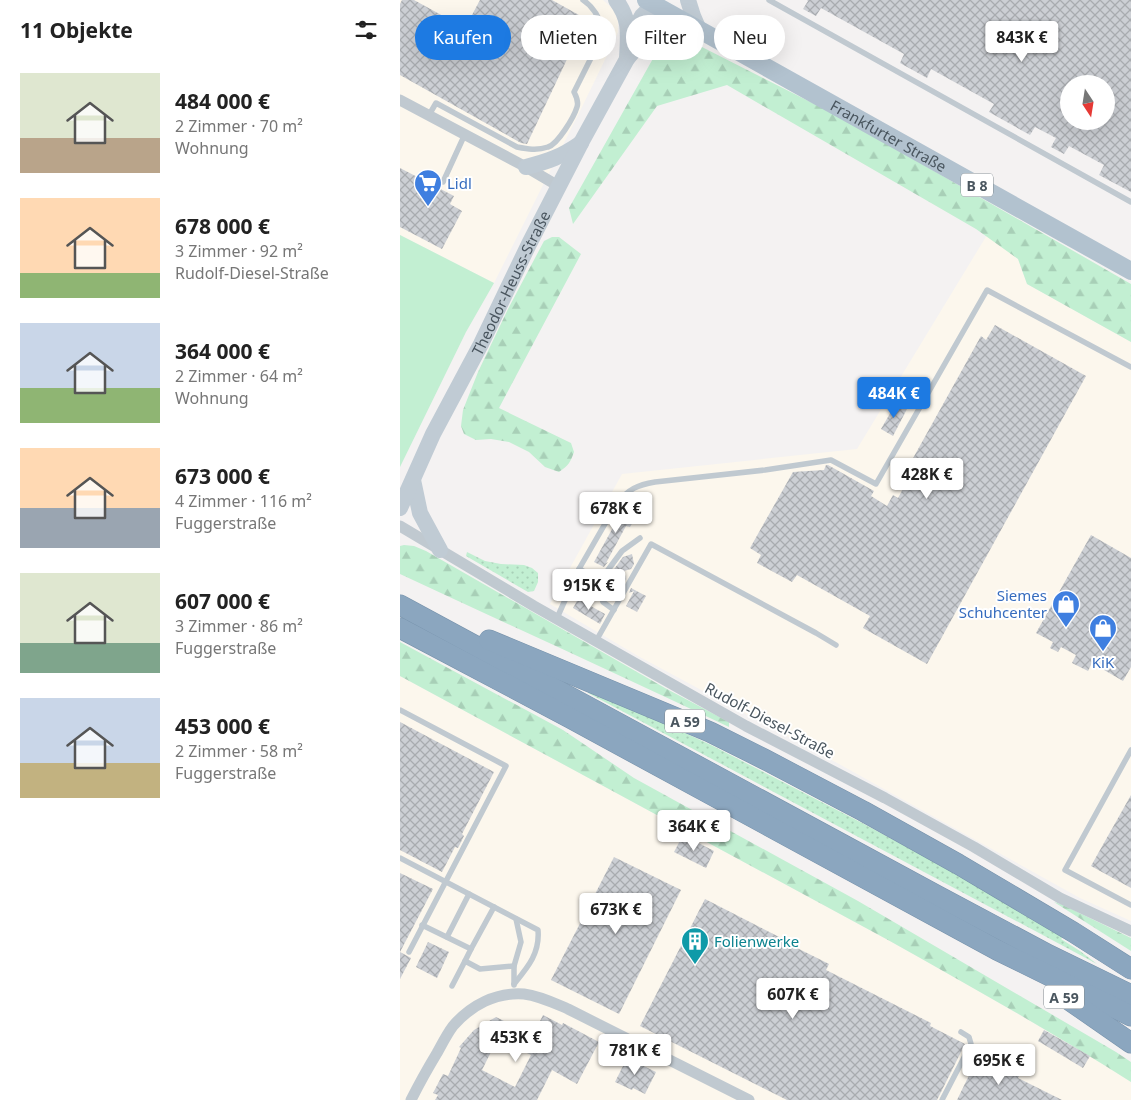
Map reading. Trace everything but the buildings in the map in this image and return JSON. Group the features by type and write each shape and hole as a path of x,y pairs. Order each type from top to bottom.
{"highway":[{"name":"A 59","path":"400,604 710,732 863,811 958,864 1074,932 1131,969"},
{"path":"400,604 938,896 1049,955 1131,995"},
{"name":"A 59","path":"400,628 997,950 1131,1043"},
{"path":"997,950 1131,1016"}],"main road":[{"path":"616,0 626,16"},
{"path":"688,0 693,15"},
{"path":"643,15 652,1"},
{"path":"652,1 653,15"},
{"name":"Frankfurter Straße","path":"652,1 675,15"},
{"name":"Frankfurter Straße","path":"704,33 1131,271"},
{"name":"Theodor-Heuss-Straße","path":"400,508 433,434 481,344 529,244 582,141 626,60"},
{"path":"526,167 550,161 568,152 582,141"},
{"path":"413,480 420,513 440,550"}],"street":[{"path":"400,100 560,187"},
{"name":"Rudolf-Diesel-Straße","path":"400,526 746,726 885,798 974,847 1060,898 1131,931"},
{"path":"411,1100 423,1076 453,1027 466,1013 482,1002 514,989 568,1009 749,1100"}],"lane":[{"path":"429,115 436,104 517,147 539,150 550,147 564,133 577,107 578,101 574,92 596,48 603,29 598,15 583,0"},
{"path":"769,0 1131,202"},
{"path":"442,182 465,134"},
{"path":"557,618 579,569 617,503 633,488 644,484 765,470 831,460 876,484 988,290 1131,367"},
{"path":"596,578 605,574 622,551 640,538"},
{"path":"596,641 651,544 816,633 836,646"},
{"path":"579,569 596,578 603,602 614,610"},
{"path":"400,710 506,766 409,952"},
{"path":"1131,750 1065,870 1131,905"},
{"path":"400,858 538,930 539,941 528,967 514,989"},
{"path":"447,937 469,894"},
{"path":"452,986 494,907"},
{"path":"514,989 514,966 521,942 516,919"},
{"path":"422,925 471,949"},
{"path":"465,961 480,969 514,966"},
{"path":"942,1100 971,1044 969,1037 961,1032"}],"shaded area":[{"path":"400,0 603,0 615,11 618,22 616,37 616,15 521,15 521,60 605,60 494,283 400,235"},
{"path":"987,235 1018,259 1027,284 1131,342 1131,921 1080,898 839,764 638,656 550,604 622,474 857,449"},
{"path":"400,676 963,982 1131,1082 1131,1100 400,1100"}],"green space":[{"path":"704,48 714,53 714,60 728,60 840,117 1131,284 1131,342 1027,284 1018,259 976,229 727,85 657,106 573,224 569,208 652,60 704,60"},
{"path":"400,235 494,283 466,332 400,467"},
{"path":"552,237 559,237 581,254 499,408 571,443 574,452 567,465 559,472 545,467 529,452 509,442 491,439 476,440 464,434 461,426 463,410 478,372 508,309 544,241"},
{"path":"400,546 414,546 426,551 665,688 729,722 729,727 400,574"},
{"path":"467,552 485,561 524,565 532,568 538,573 538,582 534,591 528,592 466,556"},
{"path":"400,642 563,730 634,778 858,901 1116,1052 1131,1062 1131,1082 1041,1027 888,940 400,676"},
{"path":"590,689 711,745 931,860 1064,936 1061,939 1097,964 588,693"},
{"path":"1054,902 1131,938 1131,951"}],"place":[{"name":"Lidl","path":"428,207"},
{"name":"Siemes Schuhcenter","path":"1066,628"},
{"name":"KiK","path":"1103,652"},
{"name":"Folienwerke","path":"695,965"}]}
